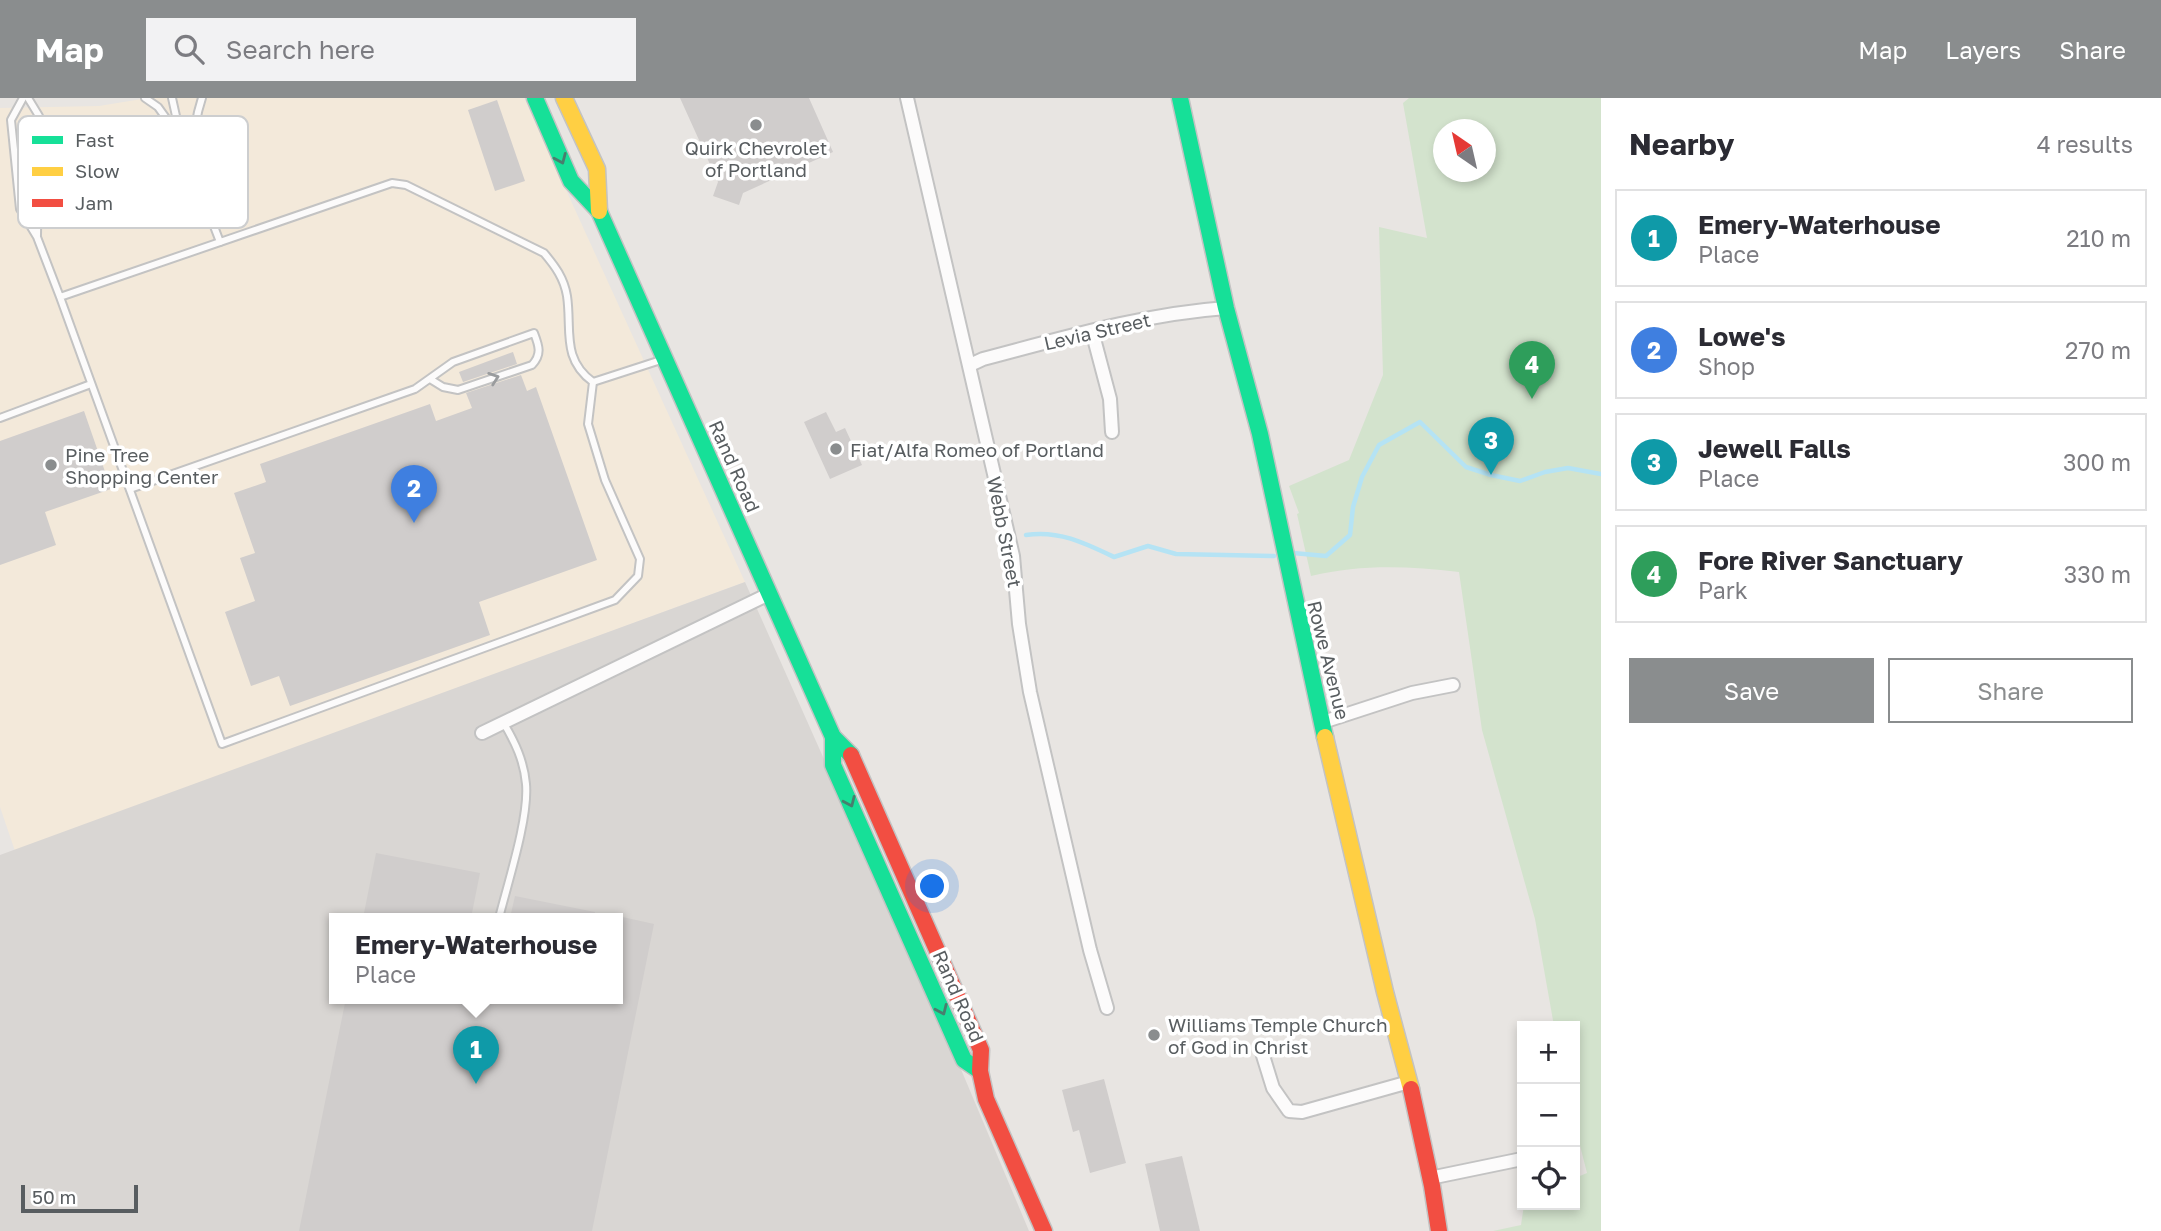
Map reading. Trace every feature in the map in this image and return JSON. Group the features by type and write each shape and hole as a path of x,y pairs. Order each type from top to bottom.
{"main road":[{"name":"Rand Road","path":"535,98 571,181 600,211"},
{"name":"Rand Road","path":"564,98 597,169 600,211 833,737 834,765 839,777 964,1059 980,1072 986,1099 1044,1231"},
{"name":"Rowe Avenue","path":"1180,98 1226,308 1260,434 1291,591 1385,992 1409,1082 1439,1231"}],"street":[{"name":"Webb Street","path":"907,98 1013,556 1018,624 1030,692 1090,950 1107,1008"},
{"name":"Levia Street","path":"970,365 1092,331 1193,310 1226,308"},
{"path":"1092,331 1110,399 1112,432"},
{"path":"482,733 769,594"},
{"path":"1323,722 1412,693 1453,685"},
{"path":"1260,1046 1273,1088 1289,1111 1302,1112 1409,1082"},
{"path":"1430,1178 1517,1160"}],"lane":[{"path":"18,189 11,120 25,98 38,116"},
{"path":"145,98 166,116"},
{"path":"172,98 176,116"},
{"path":"196,116 202,98"},
{"path":"60,297 392,183 406,185 544,253 559,271 567,296 567,327 575,364 593,382"},
{"path":"32,228 60,297 222,744 615,600 629,587 638,576 639,559 605,480 588,424 593,382"},
{"path":"37,228 37,237"},
{"path":"215,228 220,242"},
{"path":"130,489 415,389 453,362 534,333 540,348 538,358 532,365 458,390 443,387 430,379"},
{"path":"593,382 665,359"},
{"path":"0,418 91,384"},
{"path":"500,913 526,805 523,765 516,743 503,723"}],"shaded area":[{"path":"148,98 524,98 745,582 15,851 0,807 0,108 99,106"},
{"path":"745,582 939,1017 1029,1231 0,1231 0,855"}],"green space":[{"path":"1409,98 1601,98 1601,1231 1493,1231 1521,1225 1523,1210 1580,1210 1580,1176 1587,1173 1580,1146 1580,1021 1553,1021 1535,919 1482,730 1459,572 1385,567 1348,569 1311,576 1297,514 1299,513 1289,486 1349,460 1383,375 1379,227 1427,238 1403,103"}],"building":[{"name":"Quirk Chevrolet of Portland","path":"680,98 809,98 833,152 743,193 739,205 713,196 718,182"},
{"path":"497,100 525,181 495,191 468,110"},
{"path":"513,352 517,364 463,382 459,372"},
{"path":"521,375 527,391 536,387 597,560 479,602 490,635 290,706 279,676 251,686 225,612 255,601 240,558 255,553 234,493 266,482 260,464 430,404 436,421 472,408 466,393"},
{"name":"Pine Tree Shopping Center","path":"84,411 111,489 45,512 56,545 0,565 0,441"},
{"name":"Fiat/Alfa Romeo of Portland","path":"826,412 836,432 845,428 862,465 830,479 804,422"},
{"path":"376,853 480,873 472,913 364,913"},
{"path":"515,896 595,912 595,913 511,913"},
{"path":"623,917 654,924 592,1231 299,1231 345,1004 623,1004"},
{"path":"1104,1079 1126,1163 1090,1173 1079,1130 1073,1132 1062,1090"},
{"path":"1182,1156 1200,1231 1160,1231 1145,1164"}],"waterway":[{"path":"1293,553 1326,556 1350,535 1353,507 1362,477 1379,445 1420,422 1466,467 1491,475 1520,481 1545,472 1568,468 1601,474"},
{"path":"1026,535 1061,536 1114,557 1148,546 1176,554 1274,556"}],"traffic: fast":[{"path":"535,98 571,181 599,211 833,737 851,755"},
{"path":"1180,98 1226,308 1260,434 1325,737"},
{"path":"833,737 833,765 964,1060 980,1071"}],"traffic: slow":[{"path":"564,98 597,169 599,211"},
{"path":"1325,737 1385,992 1411,1089"}],"traffic: jam":[{"path":"851,755 981,1050 980,1071 986,1099 1044,1231"},
{"path":"1411,1089 1439,1231"}],"place":[{"name":"Quirk Chevrolet of Portland","path":"756,125"},
{"name":"Fore River Sanctuary","path":"1532,399"},
{"name":"Fiat/Alfa Romeo of Portland","path":"836,449"},
{"name":"Pine Tree Shopping Center","path":"51,465"},
{"name":"Jewell Falls","path":"1491,475"},
{"name":"Lowe's","path":"414,523"},
{"name":"Williams Temple Church of God in Christ","path":"1154,1035"},
{"name":"Emery-Waterhouse","path":"476,1084"}]}
